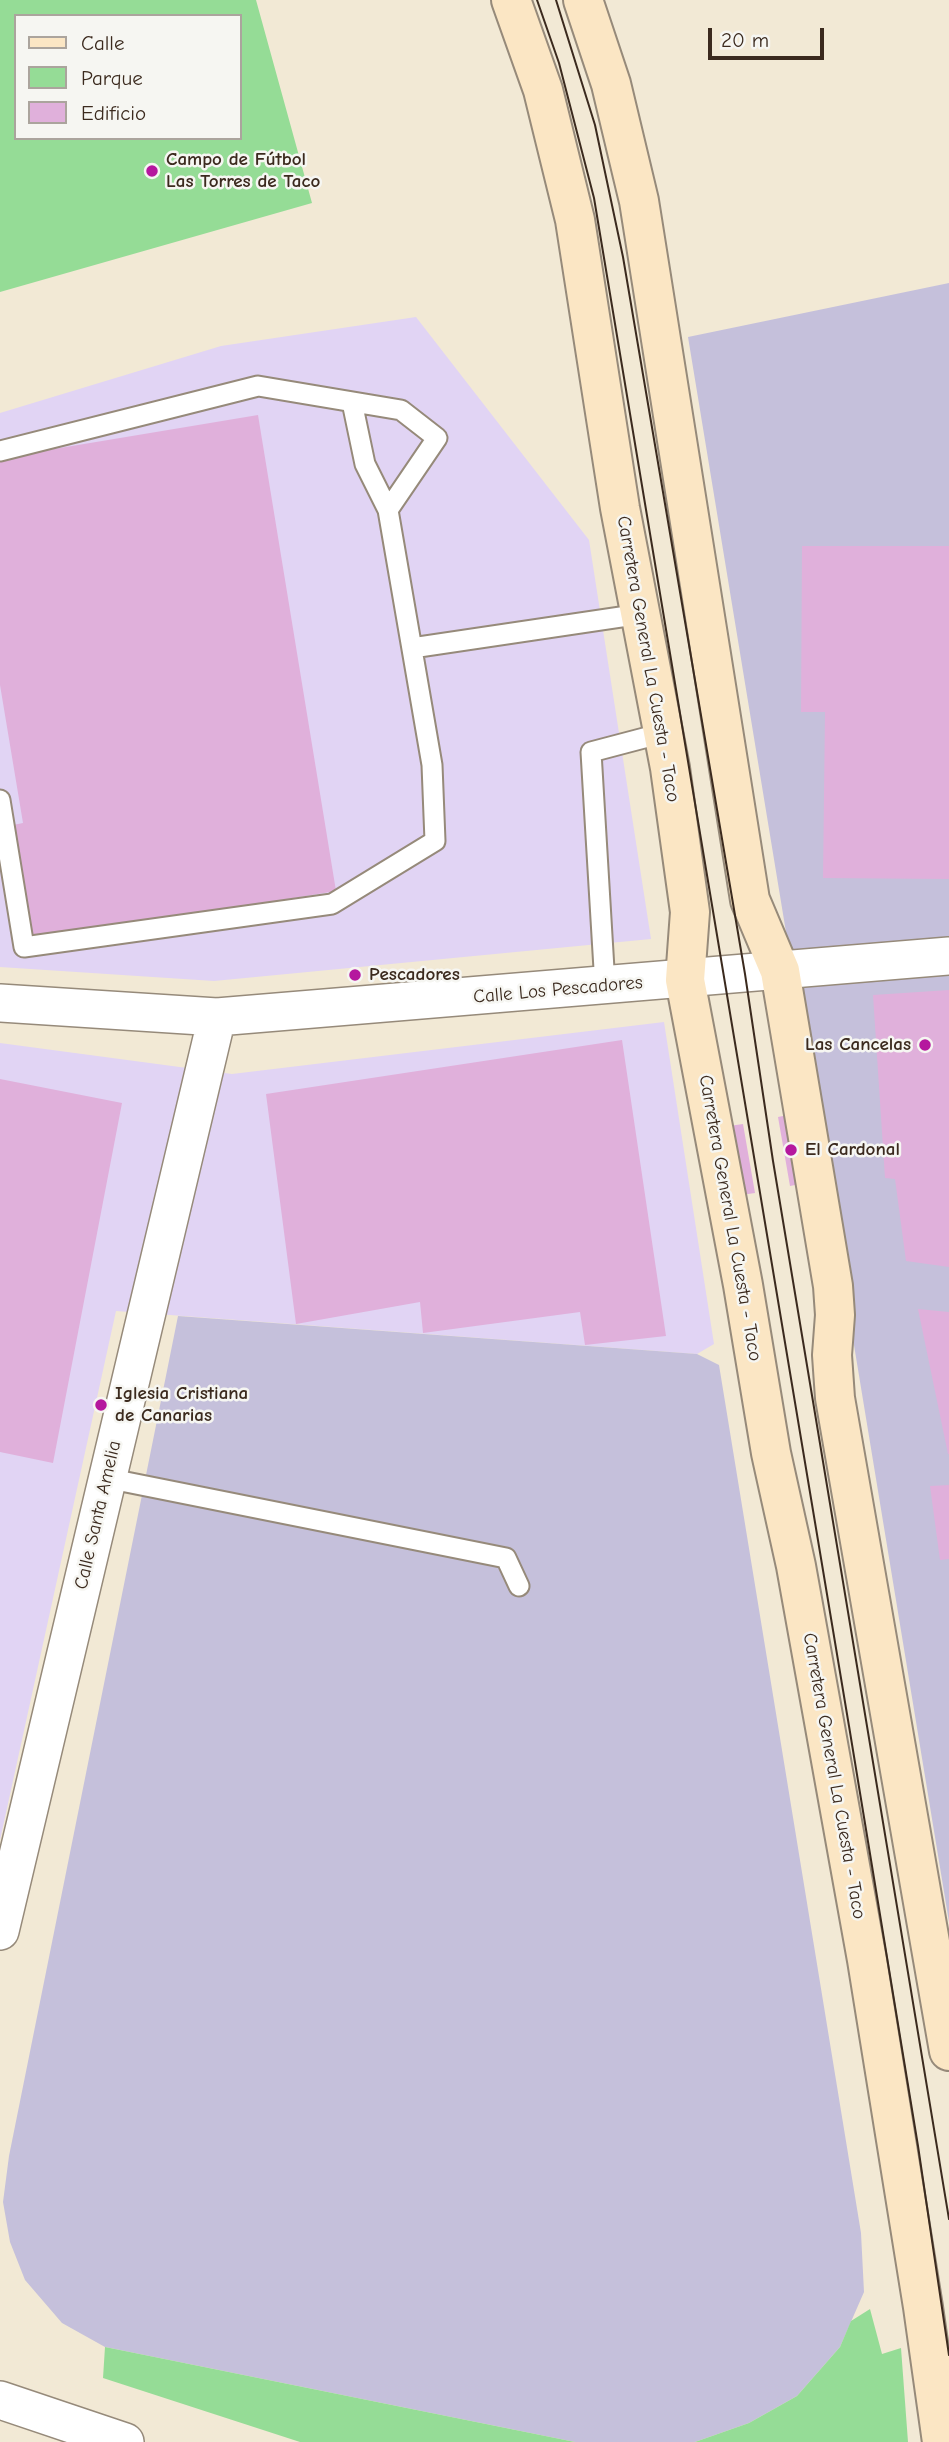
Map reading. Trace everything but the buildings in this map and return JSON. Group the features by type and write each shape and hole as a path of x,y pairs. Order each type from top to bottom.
{"main road":[{"name":"Carretera General La Cuesta - Taco","path":"510,0 543,90 575,220 620,508 670,768 690,912 685,979 867,1960 942,2442"},
{"path":"583,0 611,84 639,201 750,900 780,971 833,1286 835,1315 832,1355 835,1398 949,2051"}],"street":[{"name":"Calle Los Pescadores","path":"0,1003 217,1017 949,957"},
{"name":"Calle Santa Amelia","path":"0,1931 217,1017"},
{"path":"0,2400 125,2442"}],"lane":[{"path":"0,451 258,386 401,410 437,438 388,510"},
{"path":"0,800 24,947 332,904 435,841 432,765 388,510 365,464 352,402"},
{"path":"412,648 640,614"},
{"path":"605,986 591,752 663,733"},
{"path":"106,1478 506,1558 519,1586"}],"shaded area":[{"path":"949,283 949,1922 688,337"},
{"path":"416,317 589,540 651,939 214,981 0,967 0,413 221,346"},
{"path":"664,1022 714,1344 697,1354 116,1311 0,1840 0,1043 232,1074"},
{"path":"178,1316 697,1354 719,1365 861,2233 864,2292 840,2347 797,2396 749,2423 695,2442 575,2442 105,2347 62,2323 25,2280 10,2242 3,2202 9,2156"}],"green space":[{"name":"Campo de Fútbol Las Torres de Taco","path":"0,0 256,0 312,203 0,292"},
{"path":"870,2309 882,2354 901,2348 908,2442 695,2442 749,2423 797,2396 840,2347 851,2321"},
{"path":"105,2347 575,2442 300,2442 103,2378"}],"tram line":[{"path":"537,0 559,63 594,198 849,1726 918,2146 949,2355"},
{"path":"556,0 595,125 623,257 745,974 773,1161 949,2219"}],"place":[{"name":"Campo de Fútbol Las Torres de Taco","path":"152,171"},
{"name":"Pescadores","path":"355,975"},
{"name":"Las Cancelas","path":"925,1045"},
{"name":"El Cardonal","path":"791,1150"},
{"name":"Iglesia Cristiana de Canarias","path":"101,1405"}]}
